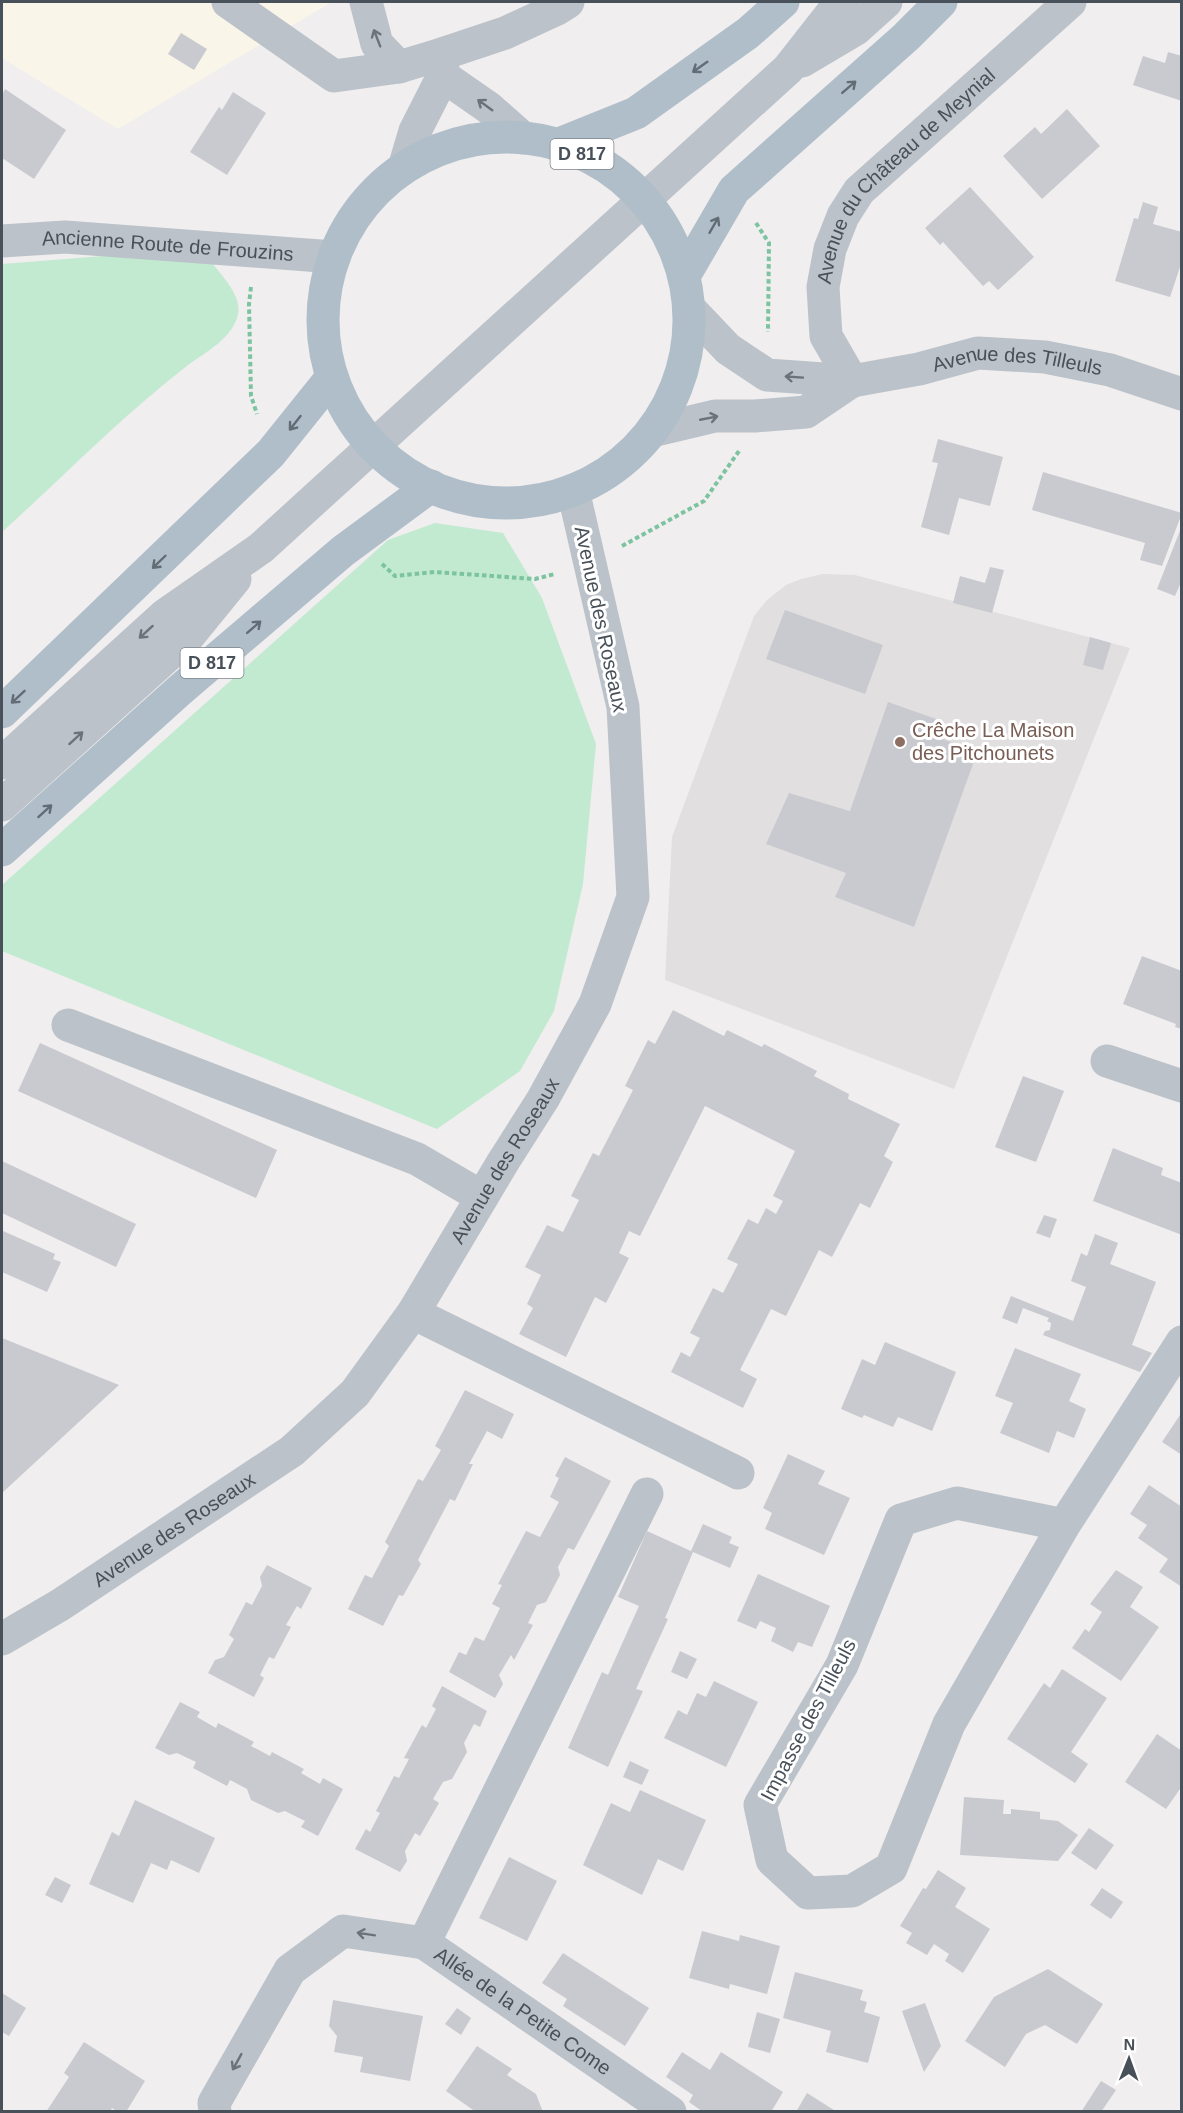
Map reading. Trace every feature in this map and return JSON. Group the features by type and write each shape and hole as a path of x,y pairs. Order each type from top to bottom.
{"main road":[{"path":"748,33 778,2"},
{"name":"D 817","path":"559,144 636,113 748,33 783,2"},
{"path":"684,276 734,190 906,37 941,2"},
{"name":"D 817","path":"491,138 523,138 559,144 591,157 620,176 645,199 662,223 684,276 689,308 689,340 682,373 670,403 652,431 603,475 573,490 538,500 501,503 465,498 431,486 400,469 373,446 356,425 342,402 332,377 325,347 323,316 326,286 334,257 346,231 362,207 381,186 404,168 431,153 461,143 491,138"},
{"path":"2,712 271,453 332,377"},
{"name":"D 817","path":"2,850 180,690 357,541 431,486"}],"street":[{"path":"366,2 377,44 399,67"},
{"path":"251,6 334,76 399,67 442,65 568,2"},
{"path":"2,763 165,615 261,548 788,69 843,2"},
{"path":"788,69 856,29 886,2"},
{"name":"Avenue du Château de Meynial","path":"852,381 826,336 823,287 830,249 843,216 859,191 1070,2"},
{"path":"442,65 523,138"},
{"path":"404,168 415,131 442,65"},
{"name":"Ancienne Route de Frouzins","path":"2,241 65,237 334,257"},
{"name":"Avenue des Tilleuls","path":"689,308 728,349 767,375 852,381 919,369 978,353 1045,357 1110,370 1182,394"},
{"name":"Avenue des Tilleuls","path":"652,431 715,416 806,412 852,381"},
{"name":"Avenue des Roseaux","path":"2,1639 60,1605 292,1451 355,1393 413,1313 543,1099 595,1004 633,897 623,707 588,564 573,490"},
{"path":"2,805 187,638 261,548"},
{"path":"68,1025 417,1160 482,1197"},
{"path":"1107,1062 1182,1086"},
{"path":"413,1313 738,1473"},
{"name":"Impasse des Tilleuls","path":"1064,1525 957,1503 901,1520 842,1665 760,1805 772,1860 808,1893 852,1891 891,1868 949,1725 1064,1525 1182,1342"},
{"path":"424,1943 647,1494"},
{"name":"Allée de la Petite Come","path":"215,2112 214,2103 290,1970 343,1931 424,1943 670,2112"}],"path":[{"path":"734,190 769,243 767,375"},
{"path":"257,251 249,304 251,396 271,453"},
{"path":"357,541 395,576 435,572 535,579 581,568 704,501 750,435 755,416"}],"shaded area":[{"path":"2,2 332,2 118,129 2,58"},
{"name":"Crêche La Maison des Pitchounets","path":"823,574 855,575 1130,648 954,1089 665,980 672,837 754,616 767,600 786,585"}],"green space":[{"path":"154,252 212,263 237,300 238,314 235,323 218,344 188,365 140,405 2,532 2,264"},
{"path":"435,523 503,533 542,598 596,744 583,884 554,1011 520,1071 437,1129 2,951 2,885 388,540"}],"building":[{"path":"181,33 207,49 194,70 168,54"},
{"path":"1168,52 1182,56 1182,101 1133,85 1143,56 1165,63"},
{"path":"5,89 66,130 34,179 2,158 2,95"},
{"path":"233,92 266,113 227,175 190,152 219,107 222,110"},
{"path":"1067,109 1100,146 1042,199 1003,156 1035,127 1041,134"},
{"path":"970,187 1034,257 998,290 989,281 983,286 943,242 940,245 925,228"},
{"path":"1143,202 1158,207 1153,224 1182,232 1182,261 1170,297 1115,281 1134,218 1138,219"},
{"path":"938,439 1003,457 990,506 959,498 949,535 921,527 938,463 932,462"},
{"path":"1043,472 1182,513 1162,566 1140,560 1145,543 1032,510"},
{"path":"1181,528 1182,580 1175,596 1157,589"},
{"path":"990,567 1004,570 992,613 953,603 960,576 985,583"},
{"path":"785,610 883,645 865,694 766,659"},
{"path":"1090,637 1111,643 1103,670 1083,665"},
{"name":"Crêche La Maison des Pitchounets","path":"888,702 939,720 933,735 977,753 914,927 835,897 846,873 766,844 789,793 850,811"},
{"path":"1142,956 1182,971 1182,1029 1175,1027 1176,1024 1123,1004"},
{"path":"673,1010 724,1036 727,1030 762,1047 764,1044 817,1071 814,1076 849,1094 848,1099 900,1124 884,1156 893,1162 870,1208 860,1203 832,1257 819,1250 786,1316 771,1309 740,1370 757,1379 743,1408 671,1372 681,1352 690,1357 700,1338 690,1333 713,1288 723,1293 738,1264 727,1259 748,1219 758,1224 766,1208 776,1214 783,1201 773,1196 795,1151 705,1106 640,1236 629,1231 619,1253 629,1258 606,1303 595,1297 566,1357 519,1334 533,1308 527,1304 541,1275 525,1267 547,1225 563,1232 579,1200 571,1196 593,1153 599,1156 633,1090 625,1086 648,1040 655,1044"},
{"path":"40,1043 277,1150 256,1198 18,1091"},
{"path":"1023,1076 1064,1091 1036,1162 995,1147"},
{"path":"1113,1148 1163,1168 1161,1175 1182,1183 1182,1235 1093,1201"},
{"path":"2,1161 136,1224 116,1267 2,1213"},
{"path":"1044,1215 1057,1219 1050,1238 1036,1233"},
{"path":"3,1231 55,1254 53,1259 61,1262 47,1292 2,1272"},
{"path":"1095,1234 1118,1243 1110,1264 1156,1282 1132,1345 1152,1353 1140,1372 1043,1335 1045,1331 1050,1330 1051,1323 1047,1321 1049,1318 1023,1308 1017,1324 1002,1318 1011,1296 1073,1321 1086,1287 1071,1281 1081,1253 1087,1256"},
{"path":"2,1338 119,1385 2,1493"},
{"path":"885,1342 956,1372 932,1431 898,1417 893,1427 864,1415 862,1418 841,1409 862,1359 875,1365"},
{"path":"1015,1348 1081,1374 1069,1401 1086,1409 1074,1438 1057,1431 1049,1453 1000,1433 1013,1403 995,1396"},
{"path":"465,1390 514,1414 502,1439 487,1431 469,1464 473,1464 455,1501 450,1499 418,1560 421,1564 403,1596 399,1595 383,1626 348,1609 365,1575 372,1578 389,1546 385,1542 418,1479 423,1481 441,1450 435,1446"},
{"path":"1182,1412 1182,1455 1162,1442"},
{"path":"788,1454 825,1471 818,1484 850,1498 824,1555 765,1529 772,1513 763,1508"},
{"path":"565,1457 611,1481 574,1550 568,1548 558,1567 560,1575 546,1602 537,1605 528,1623 533,1625 514,1660 511,1655 499,1675 503,1684 495,1698 449,1672 459,1652 466,1655 475,1637 484,1641 500,1608 492,1604 502,1585 498,1584 526,1531 540,1537 559,1502 550,1497 559,1478 555,1476"},
{"path":"1149,1485 1182,1507 1182,1587 1159,1572 1168,1559 1138,1538 1147,1525 1130,1514"},
{"path":"703,1524 732,1537 729,1543 739,1547 730,1568 693,1552 665,1618 668,1619 636,1689 643,1691 608,1767 568,1748 602,1672 608,1675 639,1606 618,1597 647,1531 691,1551"},
{"path":"267,1565 312,1588 301,1609 297,1606 286,1625 291,1627 274,1659 269,1657 260,1675 264,1678 254,1697 208,1673 215,1660 224,1657 234,1639 229,1635 246,1602 252,1605 262,1586 260,1577"},
{"path":"1116,1570 1143,1587 1130,1607 1159,1627 1121,1681 1072,1648 1085,1629 1089,1632 1102,1612 1090,1604"},
{"path":"758,1574 830,1606 812,1647 798,1642 793,1652 771,1641 776,1628 760,1621 756,1629 737,1621"},
{"path":"680,1651 697,1659 687,1679 671,1672"},
{"path":"1062,1669 1107,1698 1071,1752 1088,1764 1075,1783 1007,1739 1044,1683 1050,1688"},
{"path":"714,1681 758,1702 726,1767 664,1738 678,1710 687,1715 697,1693 706,1697"},
{"path":"442,1686 487,1711 480,1727 474,1724 464,1743 467,1752 452,1779 443,1782 433,1799 439,1803 420,1836 415,1833 405,1851 407,1861 400,1872 355,1849 366,1829 370,1832 380,1813 376,1811 394,1776 399,1778 409,1759 404,1758 422,1725 426,1728 436,1709 432,1706"},
{"path":"180,1702 200,1712 197,1717 216,1728 218,1723 254,1742 251,1746 270,1756 272,1752 304,1769 301,1773 320,1784 323,1778 343,1789 318,1836 301,1827 305,1821 285,1811 278,1813 251,1800 247,1789 230,1780 227,1786 193,1768 196,1762 177,1753 169,1755 155,1748"},
{"path":"1157,1734 1182,1751 1182,1786 1166,1809 1125,1782"},
{"path":"630,1761 649,1770 642,1785 623,1777"},
{"path":"640,1790 706,1820 683,1871 658,1859 642,1895 583,1865 611,1803 630,1812"},
{"path":"964,1797 1004,1800 1003,1814 1011,1814 1011,1809 1040,1812 1040,1819 1058,1821 1078,1835 1058,1861 960,1855"},
{"path":"135,1800 215,1838 199,1873 171,1860 167,1870 151,1863 133,1903 89,1884 112,1832 119,1836"},
{"path":"1089,1828 1114,1845 1096,1870 1071,1853"},
{"path":"509,1857 557,1881 527,1941 479,1918"},
{"path":"938,1870 966,1888 955,1907 990,1929 963,1973 945,1961 949,1954 934,1944 927,1955 906,1943 912,1933 900,1926 923,1888 926,1889"},
{"path":"55,1877 71,1885 62,1903 45,1895"},
{"path":"1102,1888 1123,1902 1111,1919 1090,1905"},
{"path":"702,1931 739,1941 740,1935 780,1946 767,1994 730,1984 729,1989 689,1978"},
{"path":"563,1953 649,2008 625,2046 563,2006 567,1999 542,1983"},
{"path":"1048,1969 1103,2004 1077,2044 1045,2025 1026,2034 1005,2067 965,2041 994,1997"},
{"path":"795,1972 863,1990 860,2000 867,2002 864,2012 880,2017 868,2063 826,2052 831,2031 783,2018"},
{"path":"2,1993 26,2008 9,2036 2,2032"},
{"path":"333,2000 423,2016 410,2081 360,2072 363,2057 334,2052 337,2036 329,2026"},
{"path":"925,2003 941,2046 924,2072 902,2011"},
{"path":"457,2008 471,2018 461,2035 445,2024"},
{"path":"757,2012 780,2019 770,2053 748,2047"},
{"path":"84,2042 145,2081 126,2112 118,2112 112,2108 110,2112 46,2112 69,2077 64,2073"},
{"path":"477,2046 512,2069 507,2075 536,2094 543,2112 476,2112 446,2091"},
{"path":"682,2052 710,2070 721,2052 783,2092 771,2112 703,2112 689,2102 693,2095 666,2077"},
{"path":"1101,2081 1116,2090 1101,2112 1081,2112"},
{"path":"807,2093 837,2112 796,2112"}],"place":[{"name":"Crêche La Maison des Pitchounets","path":"900,742"}]}
